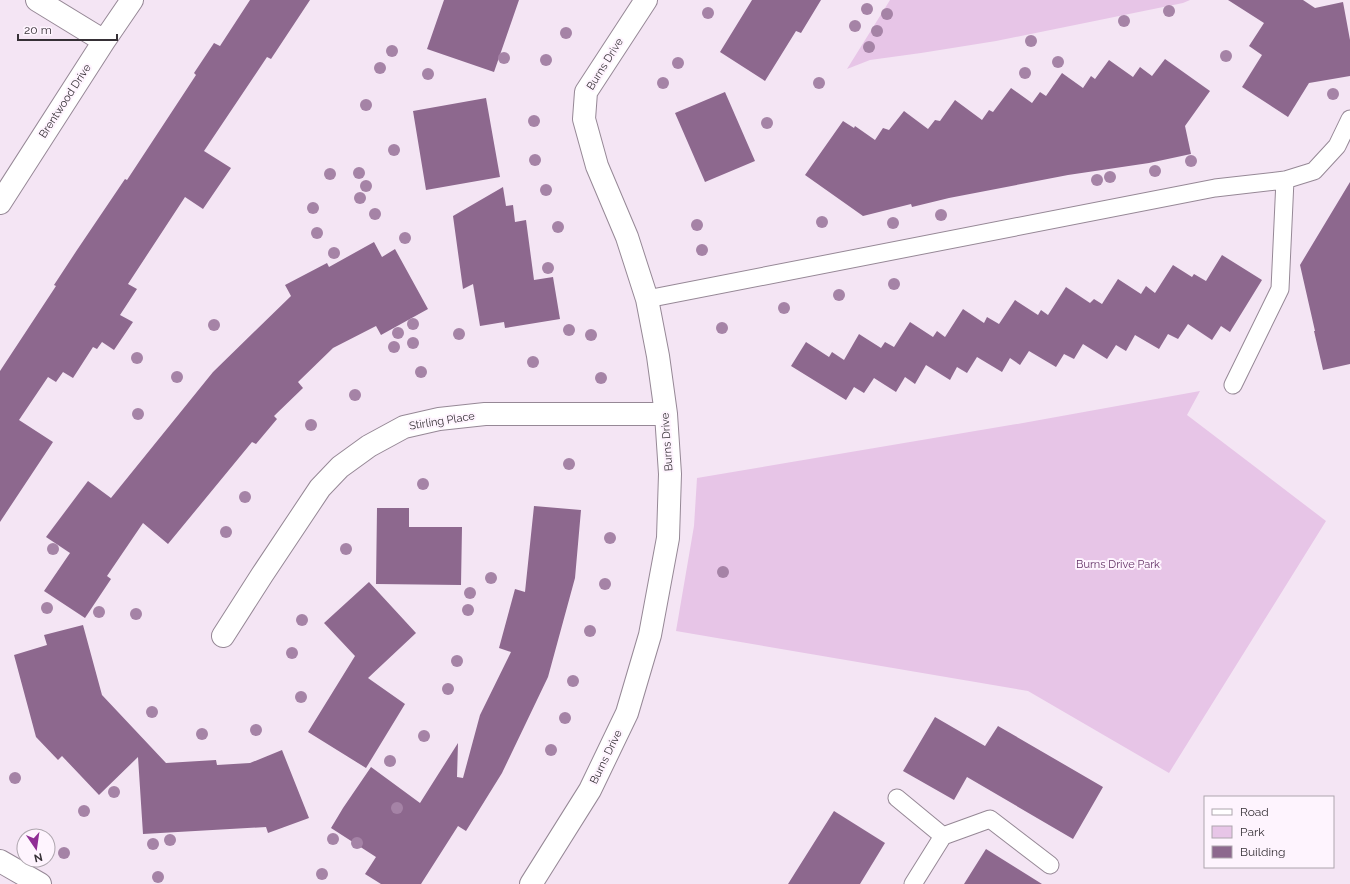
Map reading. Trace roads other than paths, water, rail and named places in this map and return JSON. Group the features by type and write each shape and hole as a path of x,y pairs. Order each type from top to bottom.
{"street":[{"path":"37,0 104,41"},
{"name":"Brentwood Drive","path":"0,203 132,0"},
{"name":"Burns Drive","path":"531,884 590,790 627,713 650,635 668,538 670,474 666,414 658,356 647,299 627,237 597,166 584,119 586,92 646,0"},
{"name":"Stirling Place","path":"223,636 320,488 340,468 369,446 404,427 439,419 485,414 666,414"},
{"path":"0,861 40,884"}],"lane":[{"path":"647,299 1216,188 1285,180 1314,171 1337,146 1350,119"},
{"path":"1233,385 1280,289 1285,180"},
{"path":"897,798 943,836"},
{"path":"913,884 943,836 990,818 1050,865"}],"park label":[{"name":"Burns Drive Park","path":"1118,564"}]}
